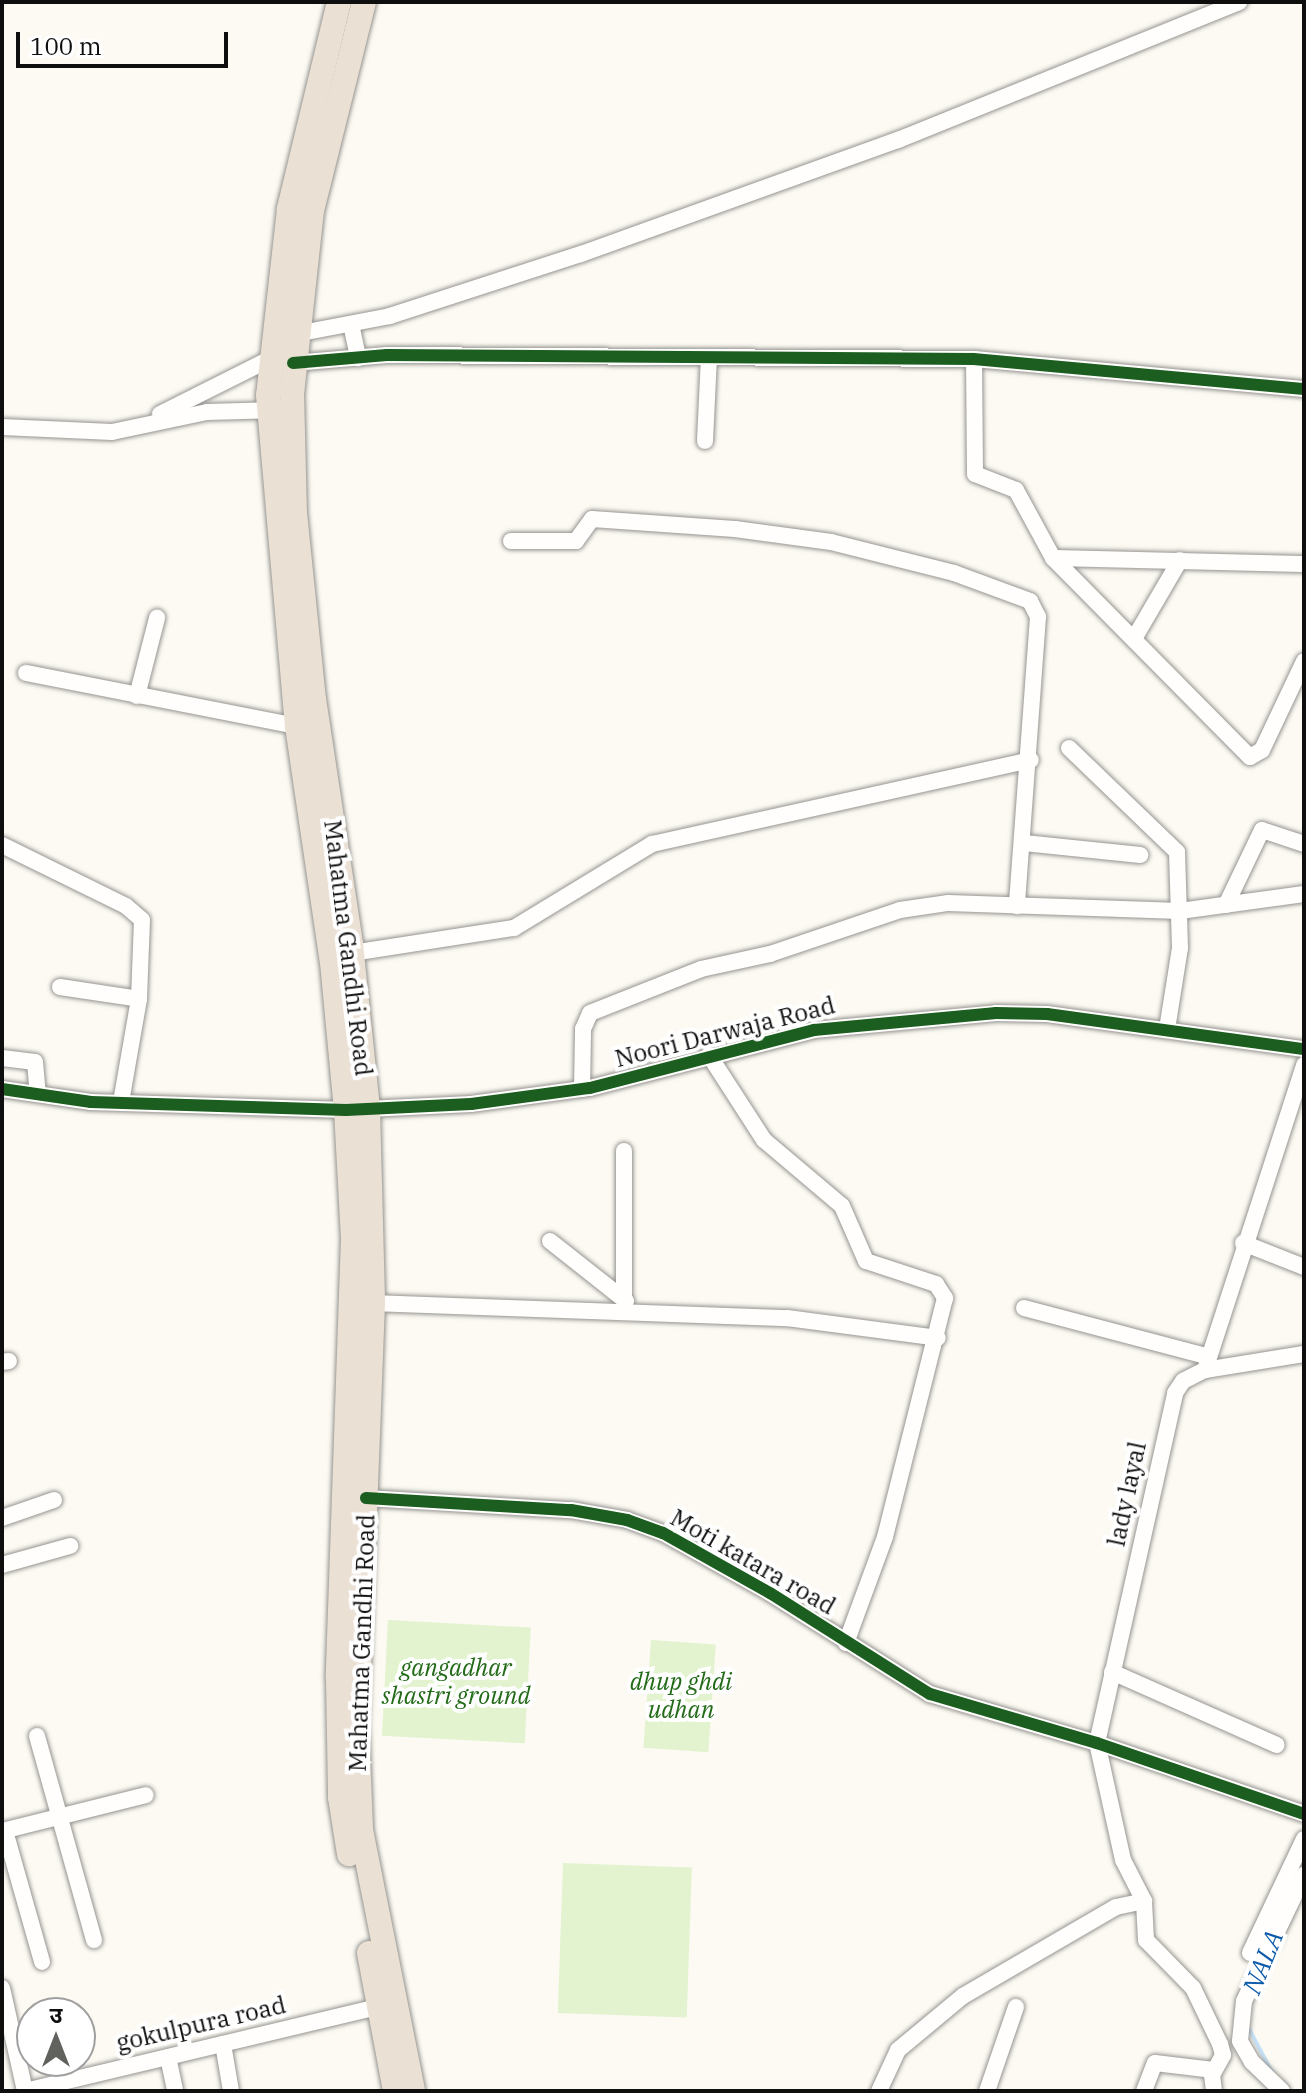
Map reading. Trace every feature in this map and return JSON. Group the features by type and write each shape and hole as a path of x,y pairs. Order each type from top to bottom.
{"highway":[{"name":"Mahatma Gandhi Road","path":"339,2 289,209 268,360 268,410 297,726 357,1110 340,1797 388,2005 413,2091"},
{"name":"Mahatma Gandhi Road","path":"364,2 312,210 293,363 293,409 295,513 314,699 352,953 357,1110 373,1303 358,1790 388,2005 395,2091"}],"street":[{"path":"296,334 351,324 581,254 898,140 1239,2"},
{"path":"351,324 358,358"},
{"path":"705,441 709,357"},
{"path":"293,363 358,358 974,359 1304,389"},
{"path":"974,359 973,471 1016,490 1053,558 1135,637 1250,757 1262,750 1304,661"},
{"path":"2,427 112,432 148,420 268,360"},
{"path":"148,420 293,409"},
{"path":"511,541 576,541 592,519 735,529 831,542 1017,594 1030,601 1038,617 1031,760 1017,906"},
{"path":"1053,558 1127,563 1180,560 1304,564"},
{"path":"1135,637 1180,560"},
{"path":"137,696 157,618"},
{"path":"26,673 297,726"},
{"path":"1069,748 1177,852 1180,948 1167,1029"},
{"path":"352,953 514,928 652,844 1031,760"},
{"path":"1226,905 1262,830 1304,844"},
{"path":"1024,843 1140,855"},
{"path":"2,845 138,914 145,930 139,999 121,1102"},
{"path":"582,1089 584,1021 602,1008 701,969 770,954 900,910 948,903 1180,911 1304,894"},
{"path":"60,987 139,999"},
{"name":"Noori Darwaja Road","path":"2,1089 121,1102 357,1110 471,1104 582,1089 814,1030 948,1015 1047,1014 1304,1049"},
{"path":"709,1055 764,1140 842,1206 866,1261 943,1290 938,1338 885,1537 846,1643"},
{"path":"2,1058 35,1062 38,1094"},
{"path":"1024,1308 1207,1364 1243,1243 1304,1065"},
{"path":"624,1151 627,1303"},
{"path":"550,1241 627,1303"},
{"path":"1243,1243 1304,1267"},
{"path":"373,1303 627,1303 787,1318 938,1338"},
{"name":"lady layal","path":"1097,1743 1175,1393 1183,1381 1207,1364 1304,1354"},
{"name":"Moti katara road","path":"366,1498 571,1510 627,1520 663,1533 930,1694 1097,1743 1304,1814"},
{"path":"2,1518 54,1500"},
{"path":"2,1565 70,1546"},
{"path":"1112,1672 1277,1745"},
{"path":"37,1736 94,1940"},
{"path":"1097,1743 1123,1860 1144,1901 1150,1946 1193,1988 1220,2044 1222,2061 1214,2070 1214,2091"},
{"path":"42,1962 4,1831 146,1795"},
{"path":"1250,1953 1304,1839"},
{"path":"1282,2091 1252,2062 1240,2041 1246,1995 1304,1875"},
{"path":"879,2091 898,2050 963,1996 1116,1907 1144,1901"},
{"name":"gokulpura road","path":"2,1988 25,2091 388,2005"},
{"path":"987,2091 1016,2007"},
{"path":"1220,2044 1240,2041"},
{"path":"223,2044 231,2091"},
{"path":"168,2057 175,2091"},
{"path":"1144,2091 1155,2063 1214,2070"}],"green space":[{"name":"gangadhar shastri ground","path":"388,1620 531,1627 525,1743 382,1736"},
{"name":"dhup ghdi udhan","path":"651,1640 716,1645 708,1752 643,1748"},
{"path":"563,1863 692,1868 687,2017 558,2013"}],"waterway":[{"name":"NALA","path":"1248,2027 1272,2072"}],"cycle path":[{"path":"293,363 387,355 974,359 1304,389"},
{"path":"2,1089 91,1102 346,1110 471,1104 590,1088 814,1030 996,1013 1047,1014 1304,1049"},
{"path":"366,1498 571,1510 627,1520 663,1533 770,1593 930,1694 1097,1743 1304,1814"}]}
